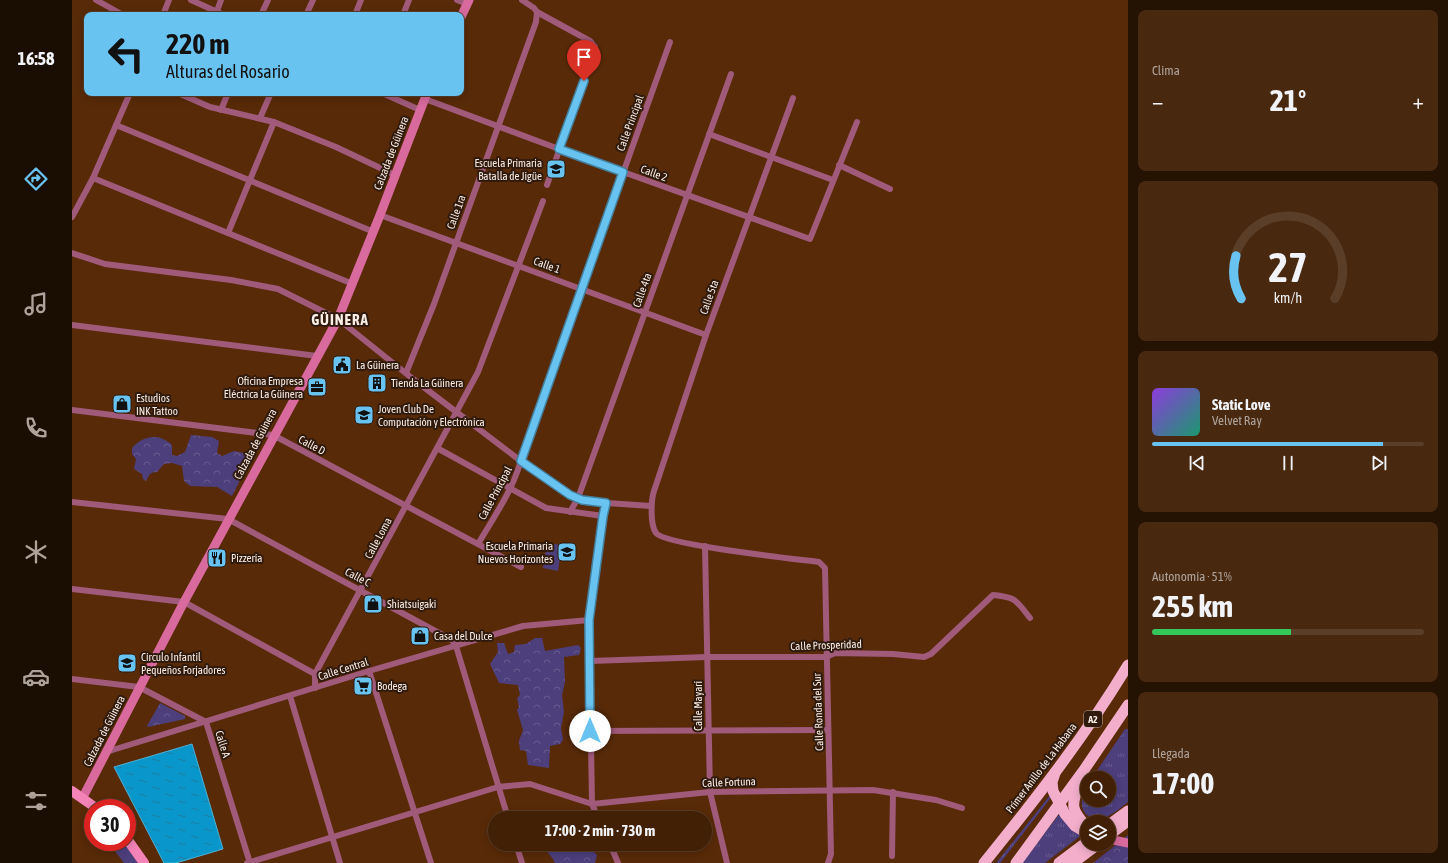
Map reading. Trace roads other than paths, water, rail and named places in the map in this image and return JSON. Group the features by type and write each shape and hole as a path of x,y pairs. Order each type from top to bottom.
{"highway":[{"name":"Primer Anillo de La Habana","path":"984,863 1056,771 1128,665"},
{"name":"A2","path":"1016,863 1084,770 1128,705"},
{"path":"1080,820 1076,815 1073,805 1084,770"},
{"path":"1056,771 1052,782 1053,791 1071,822 1078,829 1080,828"},
{"path":"1116,818 1128,810"},
{"path":"1116,819 1128,810"},
{"path":"1116,830 1128,821"},
{"path":"1059,863 1080,847"},
{"path":"1073,863 1089,851"}],"main road":[{"path":"463,12 468,2"},
{"name":"Calzada de Güinera","path":"83,797 228,519 338,318 374,232 426,96"},
{"path":"72,791 85,799"},
{"path":"1116,841 1128,844"},
{"path":"136,851 144,863"}],"street":[{"path":"96,0 118,12"},
{"path":"164,12 169,0"},
{"path":"191,0 216,11 220,0"},
{"path":"263,12 268,0"},
{"path":"307,12 313,0"},
{"path":"356,12 361,0"},
{"path":"403,12 409,0"},
{"path":"457,0 468,2"},
{"path":"522,0 534,8 537,12 590,41 594,45 594,54 547,185"},
{"name":"Calle 1ra","path":"406,373 434,304 455,242 536,22 537,12"},
{"name":"Calle Principal","path":"478,544 510,489 521,461 670,42"},
{"name":"Calle 4ta","path":"570,512 578,498 731,74"},
{"path":"73,213 93,178 129,96"},
{"path":"186,96 221,110 274,122 336,147 395,175"},
{"path":"221,110 227,96"},
{"path":"260,118 270,96"},
{"path":"389,96 420,110"},
{"name":"Calle 2","path":"426,96 498,127 810,239 833,180"},
{"name":"Calle 5ta","path":"651,506 654,491 706,335 792,98"},
{"path":"228,234 274,122"},
{"path":"710,134 833,180 857,122"},
{"path":"116,125 374,232"},
{"path":"839,165 890,188"},
{"path":"93,178 353,284"},
{"name":"Calle Loma","path":"316,674 482,363 543,201"},
{"name":"Calle 1","path":"380,215 706,335"},
{"path":"72,253 106,264 224,279 278,289 338,318 406,373 521,461 578,498 606,503 651,506 654,529 660,536 668,540 705,546"},
{"path":"72,325 318,356"},
{"name":"Calle D","path":"72,410 273,436 521,567"},
{"path":"437,448 546,508 603,516"},
{"name":"Calle C","path":"72,502 228,519 440,632 452,640 456,646"},
{"path":"595,811 592,804 589,620 606,503"},
{"name":"Calle Ronda del Sur","path":"705,546 819,562 824,568 831,790 831,854 828,863"},
{"name":"Calle Mayarí","path":"705,546 710,792 727,863"},
{"path":"72,589 184,602 316,674 315,688"},
{"name":"Calle Prosperidad","path":"590,661 708,657 826,656 835,653 927,656 993,595 1010,597 1017,602 1030,618"},
{"name":"Calle Central","path":"106,752 523,626 589,620"},
{"path":"456,646 506,811"},
{"path":"370,671 431,863"},
{"name":"Calle A","path":"72,679 140,687 206,722 249,863"},
{"path":"290,696 340,863"},
{"path":"590,731 708,732 828,730"},
{"name":"Calle Fortuna","path":"249,863 498,787 530,784 592,804 710,792 873,790 936,800 962,808"},
{"path":"892,856 893,792"},
{"path":"518,851 522,863"},
{"path":"613,851 618,863"}],"water":[{"path":"192,744 223,849 176,863 164,863 136,809 136,799 131,799 114,767"}],"place":[{"name":"Escuela Primaria Batalla de Jigüe","path":"556,169"},
{"name":"La Güinera","path":"342,365"},
{"name":"Tienda La Güinera","path":"377,383"},
{"name":"Oficina Empresa Eléctrica La Güinera","path":"317,387"},
{"name":"Estudios INK Tattoo","path":"122,404"},
{"name":"Joven Club De Computación y Electrónica","path":"364,415"},
{"name":"Escuela Primaria Nuevos Horizontes","path":"567,552"},
{"name":"Pizzería","path":"217,558"},
{"name":"Shiatsuigaki","path":"373,604"},
{"name":"Casa del Dulce","path":"420,636"},
{"name":"Círculo Infantil Pequeños Forjadores","path":"127,663"},
{"name":"Bodega","path":"363,686"}],"district":[{"name":"GÜINERA","path":"340,319"}]}
